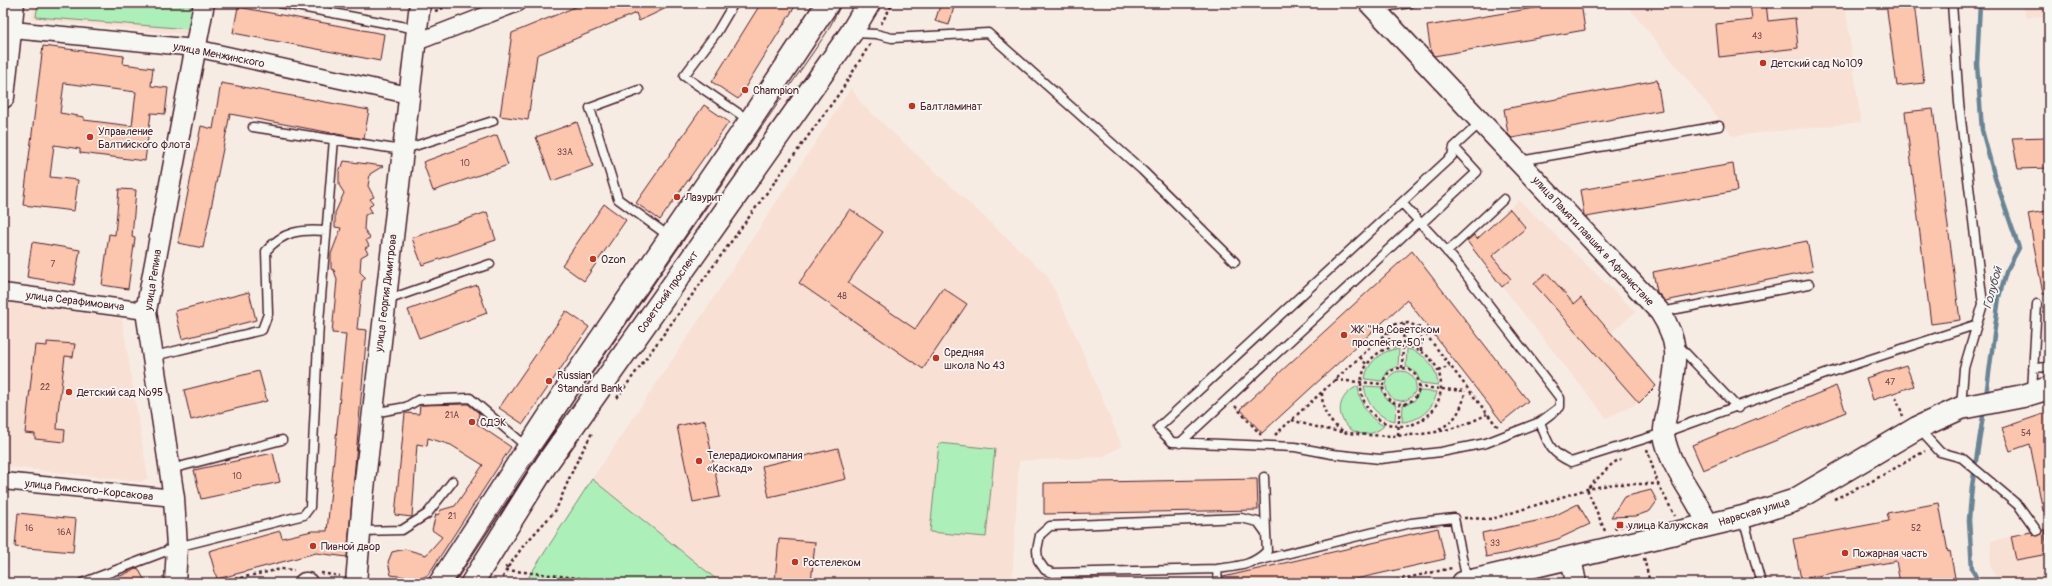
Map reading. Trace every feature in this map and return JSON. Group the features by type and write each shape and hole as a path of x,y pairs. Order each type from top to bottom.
{"main road":[{"path":"3,97 7,29 13,3"},
{"path":"440,583 574,378 750,121 828,3"},
{"name":"Советский проспект","path":"472,583 547,463 851,33 869,3"},
{"name":"Нарвская улица","path":"1465,583 1743,517 1793,501 1911,425 1966,407 2041,391"}],"street":[{"name":"улица Репина","path":"175,583 177,547 171,469 146,311 204,3"},
{"name":"улица Георгия Димитрова","path":"356,583 372,413 408,95 420,3"},
{"path":"416,36 518,3"},
{"name":"улица Памяти павших в Афганистане","path":"1372,6 1660,312 1670,327 1675,341 1676,357 1663,433 1673,466 1701,509 1708,525"},
{"name":"улица Менжинского","path":"7,29 195,48 408,95"},
{"name":"улица Серафимовича","path":"3,292 146,311"},
{"name":"улица Римского-Корсакова","path":"3,481 174,498"},
{"path":"1571,558 1576,583"}],"lane":[{"path":"280,3 416,36"},
{"path":"734,3 717,32 684,76 750,121"},
{"path":"1372,6 1410,3"},
{"path":"1952,3 1959,103 1983,304 1964,368 1966,407"},
{"path":"851,33 876,34 892,38 988,34 1142,170 1235,262"},
{"path":"638,90 590,108 618,199 670,238"},
{"path":"253,127 402,150 493,121"},
{"path":"1402,203 1447,252 1560,398 1560,407 1540,422 1486,443 1441,452 1380,459 1332,454 1269,444 1172,442 1158,428 1452,156 1454,147 1481,122"},
{"path":"1518,162 1719,126"},
{"path":"82,583 177,547 304,515 310,507 319,322 334,139"},
{"path":"1180,443 1477,172 1454,147"},
{"path":"1447,252 1504,199"},
{"path":"152,356 262,330 268,314 266,251 275,240 291,233 306,229 326,231"},
{"path":"385,301 490,264"},
{"path":"1660,312 1809,284"},
{"path":"2037,304 2033,368 2041,391"},
{"path":"1540,422 1550,449 1560,457 1570,462 1738,408 1831,372 1976,325"},
{"path":"1675,341 1738,408"},
{"path":"2033,368 2049,367"},
{"path":"372,413 406,407 418,400 470,398 529,449"},
{"path":"1911,425 1940,452 1962,458 2019,506 2037,531"},
{"path":"171,469 282,440"},
{"path":"1257,561 1267,551 1264,478"},
{"path":"360,531 402,530 427,514 453,481"},
{"path":"1743,517 1761,583"},
{"path":"1266,533 1258,522 1241,518 1050,526 1040,535 1037,550 1038,560 1045,570 1053,573 1217,569 1240,566 1411,523 1454,518 1465,583"},
{"path":"1217,569 1218,583"}],"path":[{"path":"616,400 841,91 893,3"},
{"path":"1228,398 1269,444 1292,420 1396,324 1404,324 1419,326 1421,328 1496,425 1518,430"},
{"path":"1402,368 1404,324"},
{"path":"1421,328 1421,351"},
{"path":"1389,348 1390,330"},
{"path":"1403,346 1421,351 1432,360 1438,371 1441,389 1437,403 1426,417 1410,425 1399,426 1384,422 1370,411 1362,395 1361,383 1367,364 1376,354 1389,348 1403,346"},
{"path":"1360,357 1367,364"},
{"path":"1438,371 1450,366"},
{"path":"1402,368 1412,372 1416,376 1418,387 1413,399 1400,403 1390,400 1386,395 1383,384 1385,377 1389,372 1402,368"},
{"path":"1335,380 1383,384"},
{"path":"1418,387 1470,391"},
{"path":"1434,431 1450,423 1456,416 1461,408 1465,391"},
{"path":"1322,392 1322,405 1327,416 1338,429 1346,433"},
{"path":"1896,397 1911,425"},
{"path":"1398,435 1400,403"},
{"path":"1292,420 1346,433 1398,435 1452,428 1479,419 1487,414"},
{"path":"593,432 574,467 556,510 524,545 507,568 623,583"},
{"path":"1663,433 1646,446 1658,484 1674,514"},
{"path":"1586,489 1613,463 1626,456"},
{"path":"1454,518 1492,519 1586,489 1614,484 1658,484"},
{"path":"1586,489 1605,531"},
{"path":"1643,556 1650,583"}],"shaded area":[{"path":"34,3 197,3 191,35 32,19"},
{"name":"Детский сад №109","path":"1625,3 1845,3 1861,122 1733,136"},
{"path":"2024,3 2049,3 2049,16 2025,17"},
{"name":"Средняя школа № 43","path":"851,88 862,104 1047,275 1073,329 1122,446 1102,457 1019,461 1012,583 721,583 592,479 705,311"},
{"path":"1519,200 1636,312 1612,332 1656,385 1639,403 1606,418 1474,251 1471,244"},
{"name":"Детский сад №95","path":"3,301 122,319 148,478 141,482 3,466"},
{"path":"2049,528 2049,583 1998,583 1990,565 1991,541"}],"green space":[{"path":"38,3 194,3 190,29 36,17"},
{"path":"1399,349 1398,366 1388,371 1382,381 1365,379 1366,373 1372,362 1387,351"},
{"path":"1407,349 1419,354 1428,361 1435,372 1438,385 1421,383 1416,373 1406,366"},
{"path":"1401,371 1412,375 1416,386 1412,397 1401,401 1390,397 1386,386 1390,375"},
{"path":"1358,386 1365,409 1373,418 1384,426 1373,433 1362,434 1352,430 1345,423 1341,414 1341,404 1346,394"},
{"path":"1364,386 1381,387 1386,399 1396,405 1395,421 1383,417 1374,409 1365,393"},
{"path":"1420,391 1437,392 1432,404 1425,413 1420,417 1402,422 1403,405 1414,401"},
{"path":"939,443 995,449 986,537 930,532"},
{"path":"592,479 721,583 602,583 528,578"}],"building":[{"path":"585,3 677,3 639,21 636,13 537,55 528,120 500,116 512,33"},
{"path":"761,3 797,3 738,99 712,82"},
{"path":"941,3 955,3 949,25 935,21"},
{"path":"1564,3 1581,3 1585,30 1434,56 1431,52 1427,26"},
{"path":"1750,3 1766,3 1768,21 1795,18 1798,48 1719,57 1716,24 1752,20"},
{"path":"1886,3 1914,3 1924,83 1897,86"},
{"path":"238,7 384,34 380,61 233,33"},
{"name":"Управление Балтийского флота","path":"43,46 124,56 123,64 153,68 151,86 168,88 165,114 151,113 145,161 80,153 80,149 54,145 50,177 78,180 74,211 23,205","holes":["64,83 136,92 132,126 84,120 84,117 60,113"]},
{"path":"1657,80 1662,110 1512,138 1508,134 1504,109"},
{"path":"221,83 369,110 364,139 230,114 203,248 178,243 201,126 213,129"},
{"path":"704,105 729,122 660,220 636,203"},
{"path":"1933,109 1960,320 1931,324 1905,112"},
{"path":"577,122 593,166 552,181 536,137"},
{"path":"497,135 508,165 433,191 423,162"},
{"path":"2049,137 2049,168 2018,169 2012,138"},
{"path":"344,161 383,166 370,174 368,186 374,197 370,199 373,203 369,207 372,212 365,215 364,229 370,238 366,240 369,246 365,248 368,253 361,257 360,272 366,278 362,281 357,329 367,330 347,557 316,553 217,579 209,551 280,531 282,538 312,531 327,531 346,334 332,333 337,280 334,270 331,269 331,254 341,228 335,227 335,213 344,193 339,185 339,170"},
{"path":"1733,164 1737,191 1586,217 1584,215 1580,190"},
{"path":"119,189 136,190 132,237 135,238 128,289 102,285 109,234 115,235"},
{"path":"604,204 626,220 584,281 562,265"},
{"path":"850,209 883,232 848,283 915,329 943,288 967,304 923,369 799,283"},
{"path":"1510,209 1526,228 1492,256 1511,279 1502,287 1467,241 1474,235 1477,239"},
{"path":"2046,211 2049,224 2049,294 2043,294 2028,214"},
{"path":"487,212 496,240 422,265 412,238"},
{"path":"1807,241 1813,271 1665,301 1657,292 1653,272"},
{"path":"32,242 80,250 74,285 27,277"},
{"name":"ЖК \"На Советском проспекте, 50\"","path":"1412,251 1528,401 1502,422 1407,300 1262,433 1240,409"},
{"path":"1547,273 1574,304 1581,298 1656,386 1639,403 1534,284"},
{"path":"477,285 487,313 419,338 408,310"},
{"path":"249,292 256,320 182,339 175,311"},
{"path":"566,311 589,327 523,424 499,408"},
{"path":"47,342 75,344 73,357 65,356 58,412 57,429 65,430 64,442 35,439 35,434 25,433 35,345 47,346"},
{"path":"1906,365 1914,386 1873,400 1866,378"},
{"path":"259,371 267,401 191,420 184,390"},
{"path":"1836,386 1846,412 1703,470 1692,445"},
{"path":"468,404 479,413 477,424 511,447 428,575 419,579 391,575 388,562 392,552 405,549 426,555 442,537 432,530 436,514 438,515 441,510 455,506 483,465 451,445 428,438 427,446 417,444 412,517 395,515 405,413 419,414 420,405"},
{"path":"2049,412 2049,510 2043,511 2030,444 2010,451 2002,428"},
{"name":"Телерадиокомпания «Каскад»","path":"705,420 720,497 693,502 677,426"},
{"path":"838,448 846,479 769,497 762,466"},
{"path":"273,453 280,482 201,499 194,470"},
{"path":"1257,479 1258,510 1044,514 1044,483"},
{"path":"1651,490 1657,501 1650,511 1636,516 1611,517 1624,497"},
{"path":"1939,503 1948,552 1950,551 1956,583 1900,583 1896,561 1801,579 1793,539 1889,521 1887,513"},
{"path":"1578,504 1590,524 1558,539 1508,553 1486,557 1482,533 1550,518"},
{"path":"18,513 76,519 73,552 15,547"},
{"path":"1438,528 1445,559 1338,583 1223,583 1223,577"},
{"path":"2044,529 2048,554 2016,560 2011,536 2031,532 2038,536"},
{"name":"Ростелеком","path":"779,539 815,542 811,583 775,581"},
{"path":"138,568 146,583 105,583"}],"waterway":[{"name":"Голубой","path":"1980,3 1977,64 1982,130 1995,178 2019,248 2006,272 1999,297 1986,396"},
{"name":"Голубой","path":"1979,583 1972,569 1969,520 1972,486 1984,410"}],"tram line":[{"path":"453,583 521,477 827,32 842,3"}],"place":[{"name":"Детский сад №109","path":"1763,63"},
{"name":"Champion","path":"745,90"},
{"name":"Балтламинат","path":"912,106"},
{"name":"Управление Балтийского флота","path":"90,137"},
{"name":"Лазурит","path":"677,197"},
{"name":"Ozon","path":"593,259"},
{"name":"ЖК \"На Советском проспекте, 50\"","path":"1344,335"},
{"name":"Средняя школа № 43","path":"936,358"},
{"name":"Russian Standard Bank","path":"549,381"},
{"name":"Детский сад №95","path":"69,392"},
{"name":"СДЭК","path":"472,422"},
{"name":"Телерадиокомпания «Каскад»","path":"699,461"},
{"name":"улица Калужская","path":"1620,525"},
{"name":"Пивной двор","path":"313,546"},
{"name":"Пожарная часть","path":"1845,553"},
{"name":"Ростелеком","path":"795,562"}]}
